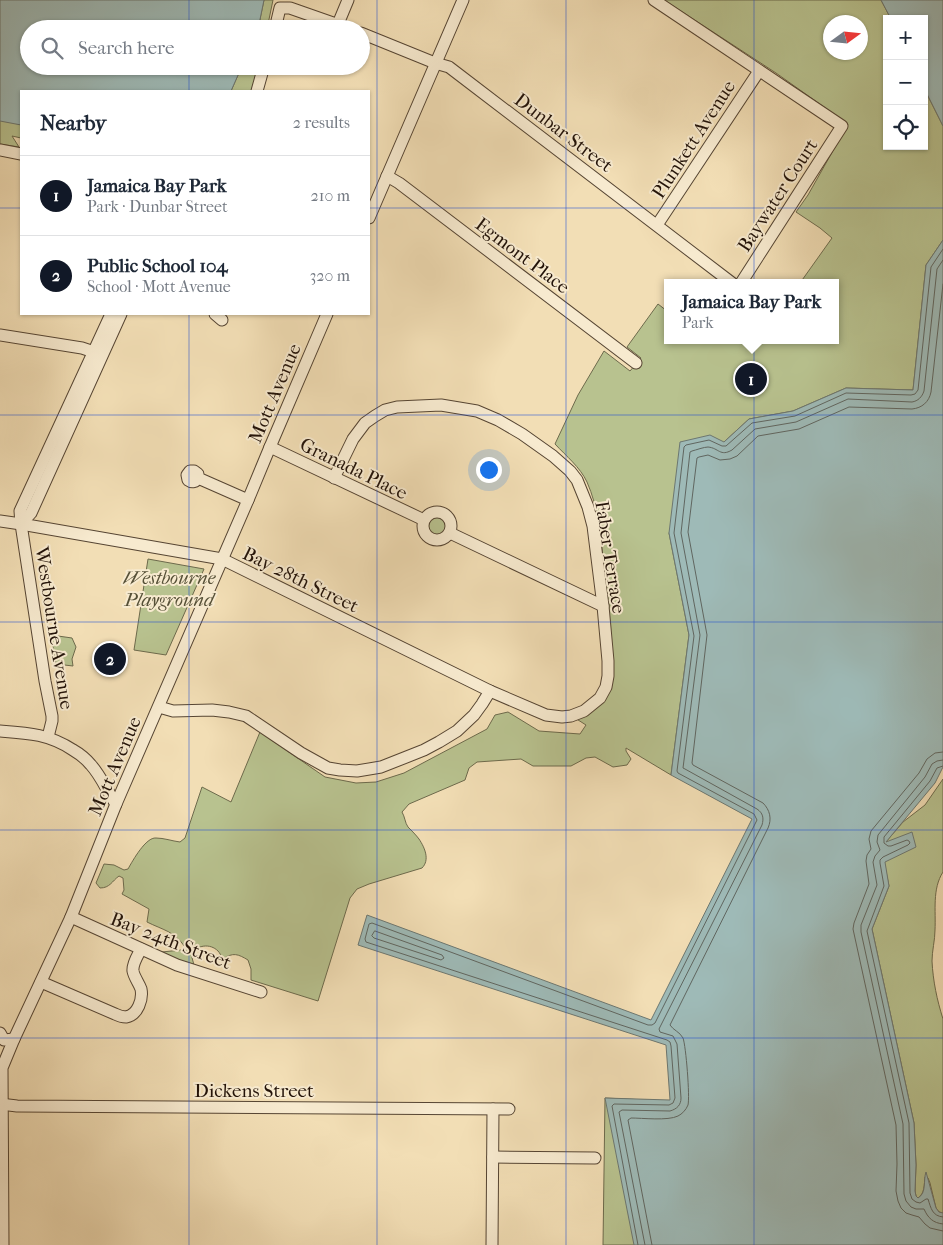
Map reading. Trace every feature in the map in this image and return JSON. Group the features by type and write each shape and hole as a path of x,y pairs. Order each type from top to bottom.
{"street":[{"path":"340,20 348,0"},
{"path":"370,216 463,0"},
{"path":"654,0 759,71"},
{"path":"277,20 280,8 290,8 326,20"},
{"name":"Dunbar Street","path":"370,38 436,64 449,67 727,279"},
{"name":"Baywater Court","path":"744,279 842,126 759,71"},
{"name":"Plunkett Avenue","path":"657,225 759,71"},
{"path":"257,90 261,75"},
{"path":"0,150 20,154"},
{"name":"Egmont Place","path":"387,176 399,183 636,363"},
{"name":"Westbourne Avenue","path":"98,354 111,315"},
{"name":"Westbourne Avenue","path":"48,737 52,716 45,681 20,511 98,354 120,315"},
{"name":"Mott Avenue","path":"3,1245 1,1065 71,917 116,804 327,315"},
{"path":"0,335 82,348 98,354"},
{"name":"Faber Terrace","path":"334,478 353,439 359,431 370,420 385,410 397,407 441,406 477,411 498,420 522,434 553,456 570,471 577,480 588,507 593,526 608,661 606,687 600,698 584,711 571,716"},
{"name":"Granada Place","path":"270,447 424,520"},
{"path":"198,478 248,500"},
{"name":"Granada Place","path":"430,513 443,513 450,519 450,533 443,539 433,540 425,534 422,525 424,520 430,513"},
{"name":"Bay 28th Street","path":"0,521 222,560 490,690 546,715 571,716"},
{"path":"450,533 603,606"},
{"path":"158,707 173,711 212,710 246,716 301,753 328,768 357,772 381,766 417,752 457,731 474,715 490,690"},
{"path":"0,731 48,737 65,745 92,765 116,804"},
{"name":"Bay 24th Street","path":"71,917 177,965 260,992"},
{"path":"41,982 115,1014 128,1017 134,1014 140,1000 140,987 133,971 141,949"},
{"path":"0,1033 4,1040 14,1039"},
{"name":"Dickens Street","path":"1,1104 17,1106 509,1109"},
{"path":"492,1245 493,1109"},
{"path":"493,1157 595,1158"}],"green space":[{"path":"264,0 273,0 269,20 260,20"},
{"path":"664,0 881,0 889,15 883,15 883,150 928,150 928,96 943,126 943,240 926,265 913,390 846,388 793,411 749,419 724,442 669,533 689,635 671,775 626,748 631,759 627,765 613,767 595,757 586,758 571,766 533,766 521,759 477,762 469,768 465,780 409,804 402,812 407,825 423,846 426,861 422,868 357,889 350,898 318,1001 251,980 251,969 248,960 238,955 230,955 223,959 215,948 204,946 191,954 194,965 177,960 162,952 181,950 185,947 172,934 147,922 149,909 122,894 124,890 123,878 119,876 109,886 100,888 96,883 104,864 114,865 124,870 128,869 148,841 162,838 180,842 185,838 202,787 231,802 260,732 325,777 356,783 376,782 404,773 487,729 495,715 508,712 539,731 580,734 586,725 575,718 605,696 605,612 602,552 596,511 587,482 577,467 555,444 578,395 604,351 630,371 641,358 627,347 658,304 664,309 664,344 839,344 839,279 803,279 832,238 796,212 808,195 848,124 776,73"},
{"path":"238,75 256,75 252,90 231,90"},
{"path":"0,119 20,123 20,138 12,136 19,147 0,144"},
{"path":"433,517 441,517 446,522 444,533 433,535 428,530 428,522"},
{"name":"Westbourne Playground","path":"148,559 204,569 166,655 134,650"},
{"path":"51,635 72,638 76,647 72,659 73,666 56,664"},
{"path":"943,779 943,872 937,886 935,900 935,934 932,961 933,976 943,1019 943,1213 939,1212 936,1208 928,1178 925,1177 922,1194 918,1198 916,1196 914,1123 872,929 889,886 884,862 885,843 903,822 925,805"},
{"path":"605,1098 666,1101 683,1245 603,1245"}],"water":[{"path":"0,0 264,0 260,20 20,20 20,75 238,75 231,90 20,90 20,125 0,121"},
{"path":"881,0 943,0 943,126 928,96 928,15 889,15"},
{"path":"943,240 943,767 935,783 886,842 912,832 916,847 885,862 889,886 872,929 914,1123 916,1196 918,1198 923,1193 926,1172 936,1208 939,1212 943,1213 943,1245 634,1245 605,1098 670,1100 666,1045 358,945 367,915 651,1020 752,819 671,775 689,635 669,533 680,442 710,435 724,442 749,419 793,411 846,388 913,390 926,265"}],"place":[{"name":"Jamaica Bay Park","path":"751,379"},
{"name":"Public School 104","path":"110,659"}]}
